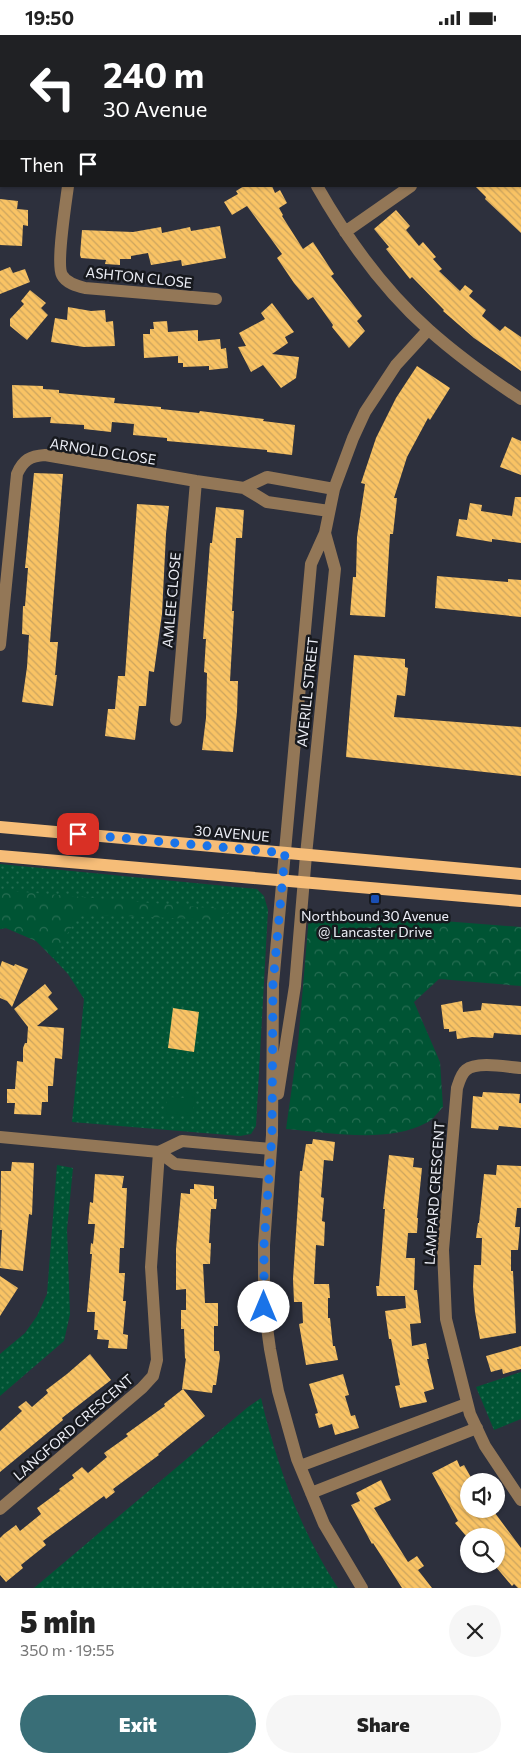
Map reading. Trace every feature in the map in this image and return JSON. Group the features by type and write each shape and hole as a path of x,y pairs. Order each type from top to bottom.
{"main road":[{"name":"30 AVENUE","path":"0,827 521,874"},
{"path":"0,857 521,901"}],"street":[{"name":"ASHTON CLOSE","path":"68,187 60,259 62,275 66,280 85,288 216,299"},
{"path":"318,187 345,232 366,261 428,330 464,359 521,399"},
{"path":"345,232 411,187"},
{"name":"AVERILL STREET","path":"272,1135 273,984 311,564 325,533 334,489 365,411 396,365 428,330"},
{"name":"ARNOLD CLOSE","path":"0,645 18,474 22,463 31,457 45,455 244,488 267,502 329,511"},
{"path":"244,488 267,477 334,489"},
{"name":"AMLEE CLOSE","path":"176,720 196,481"},
{"name":"AVERILL STREET","path":"272,1135 295,986 306,855 335,569 325,533"},
{"name":"LAMPARD CRESCENT","path":"521,1069 479,1065 471,1067 463,1073 456,1088 443,1250 446,1319 466,1404 485,1446 521,1500"},
{"path":"272,1135 264,1245 264,1307 278,1391 287,1429 324,1524 362,1588"},
{"path":"0,1137 159,1152 182,1141 271,1149"},
{"path":"159,1152 175,1165 269,1173"},
{"name":"LANGFORD CRESCENT","path":"0,1509 142,1389 153,1376 157,1360 151,1258 159,1152"},
{"path":"300,1466 466,1404"},
{"path":"311,1493 477,1428"}],"green space":[{"path":"0,864 257,889 264,896 268,910 256,1126 251,1134 240,1136 72,1122 84,999 68,974 37,941 6,928 0,929"},
{"path":"0,890 232,910 218,920 79,914 53,958 36,941 6,928 0,929"},
{"path":"354,914 521,927 521,986 439,979 414,1002 440,1062 443,1107 429,1122 411,1129 376,1135 338,1134 286,1129 298,1044 309,916"},
{"path":"185,1090 195,1091 193,1116 166,1114 167,1097 185,1098"},
{"path":"57,1165 73,1168 67,1229 70,1314 64,1341 0,1396 0,1354 25,1333 37,1316 47,1294"},
{"path":"521,1372 521,1419 494,1430 476,1387"},
{"path":"261,1398 274,1448 291,1497 312,1543 338,1588 34,1588 248,1407"}],"building":[{"path":"242,187 272,187 275,193 280,190 287,203 279,208 282,216 303,249 313,242 334,274 331,276 362,316 357,321 365,331 349,348 332,327 333,325 313,297 308,300 294,283 277,258 282,254 247,206 232,215 224,202 238,194 236,191"},
{"path":"476,187 521,187 521,233 485,199 486,197"},
{"path":"0,199 18,201 17,209 28,210 28,226 23,225 22,246 0,245"},
{"path":"396,210 410,226 406,230 419,246 423,242 436,257 433,259 442,269 439,271 460,291 465,285 473,291 469,296 486,310 482,316 500,331 505,326 521,337 521,371 474,338 443,311 412,277 410,279 386,249 389,247 374,229"},
{"path":"220,226 226,258 182,266 181,260 151,265 148,253 131,256 131,259 120,259 120,265 105,264 106,260 81,258 80,255 82,230 133,232 161,227 162,233 190,227 191,231"},
{"path":"10,267 13,273 25,269 30,282 0,294 0,271"},
{"path":"30,290 46,303 41,308 48,315 27,340 10,326 10,319 24,304 21,301"},
{"path":"272,303 294,332 285,337 288,343 272,354 299,357 296,378 281,388 263,365 251,372 238,347 246,346 239,333 265,319 261,313"},
{"path":"68,307 91,311 105,310 106,322 113,321 115,346 84,347 51,342 55,318 67,320"},
{"path":"167,321 168,332 198,330 198,341 220,339 221,349 226,348 228,368 209,370 209,366 183,367 183,363 178,363 178,356 144,358 143,334 150,334 150,329 154,329 153,322"},
{"path":"417,366 450,388 430,420 428,418 407,457 394,498 397,498 393,534 390,534 385,617 350,615 353,577 356,577 357,537 365,484 361,483 376,438 396,398"},
{"path":"12,385 43,386 43,389 59,390 59,393 115,398 114,403 161,407 161,409 199,413 200,411 295,425 292,455 267,452 267,450 167,441 167,438 133,435 134,424 112,422 111,432 84,429 84,425 50,423 51,417 13,418"},
{"path":"512,437 521,441 521,475 500,467"},
{"path":"34,473 63,474 50,642 58,642 55,675 57,675 53,706 22,702 29,635 22,634 23,606 25,606 28,568 25,568"},
{"path":"515,497 521,497 521,543 492,539 492,542 456,536 459,519 467,520 470,503 482,505 481,511 512,516"},
{"path":"137,504 169,506 162,614 154,672 149,671 146,706 139,706 135,740 105,736 108,709 115,709 118,676 125,676"},
{"path":"216,507 244,510 242,538 236,538 232,611 234,611 230,681 238,681 233,752 202,750 206,718 207,673 204,672 206,639 203,639 210,543 212,543"},
{"path":"437,576 508,582 508,579 521,580 521,617 435,608"},
{"path":"354,655 405,659 405,667 408,668 405,696 397,695 394,717 521,727 521,776 346,757"},
{"path":"2,961 28,969 12,1007 7,1001 0,998 0,967"},
{"path":"45,984 52,993 48,997 58,1009 37,1026 64,1028 62,1059 55,1058 53,1086 48,1086 48,1102 42,1102 41,1115 14,1114 15,1103 7,1103 7,1089 15,1089 17,1061 23,1062 23,1048 25,1043 27,1043 28,1027 14,1009"},
{"path":"462,1001 463,1012 481,1010 482,1003 521,1006 521,1035 494,1033 493,1038 472,1037 457,1039 456,1031 449,1032 449,1029 444,1029 441,1005"},
{"path":"173,1008 199,1012 194,1052 168,1048"},
{"path":"483,1092 520,1094 521,1128 499,1126 498,1130 471,1128 473,1096 482,1097"},
{"path":"313,1139 335,1142 333,1161 324,1160 321,1197 324,1198 322,1221 325,1222 324,1246 316,1245 314,1284 329,1284 328,1318 330,1318 333,1346 335,1346 338,1360 306,1365 299,1324 303,1323 302,1302 294,1302 293,1279 300,1171 302,1171 306,1144 312,1144"},
{"path":"389,1155 414,1158 413,1167 422,1168 417,1233 408,1233 406,1258 415,1258 414,1290 417,1290 421,1323 410,1324 412,1346 426,1343 429,1359 427,1359 434,1389 424,1392 427,1402 400,1408 395,1386 400,1385 391,1339 389,1339 385,1311 406,1308 405,1296 377,1296 376,1286 379,1286 385,1209 383,1209"},
{"path":"12,1162 34,1163 32,1215 29,1214 23,1271 0,1268 2,1230 0,1230 1,1171 11,1171"},
{"path":"497,1165 521,1166 521,1208 517,1208 515,1227 520,1227 518,1250 511,1250 516,1333 480,1339 473,1287 474,1265 481,1265 482,1238 476,1238 484,1174 496,1175"},
{"path":"95,1174 124,1176 122,1188 127,1188 124,1248 120,1248 119,1273 125,1273 123,1301 126,1301 123,1334 128,1335 127,1349 108,1348 109,1340 97,1339 98,1330 94,1330 95,1312 87,1312 92,1254 90,1254 91,1243 93,1244 95,1224 88,1224 90,1202 93,1203"},
{"path":"194,1184 214,1186 214,1199 217,1199 216,1209 211,1209 210,1264 203,1264 205,1303 218,1303 218,1326 214,1326 214,1351 219,1351 220,1357 216,1385 213,1385 212,1393 182,1389 186,1358 184,1329 181,1329 181,1310 186,1310 186,1289 176,1290 176,1249 181,1193 190,1194 190,1189 194,1189"},
{"path":"0,1276 18,1288 0,1316"},
{"path":"521,1346 521,1369 503,1374 502,1369 491,1372 486,1356"},
{"path":"90,1354 111,1380 62,1418 63,1420 0,1472 0,1431 22,1411 18,1407 26,1401 32,1407 48,1393 46,1390"},
{"path":"343,1374 349,1395 345,1396 351,1416 355,1415 359,1428 335,1435 332,1424 319,1428 315,1414 318,1413 309,1384"},
{"path":"183,1389 205,1416 159,1455 113,1489 115,1492 106,1499 104,1496 43,1541 46,1545 21,1565 23,1568 6,1582 0,1575 0,1538 16,1525 20,1531 41,1514 37,1508 74,1478 72,1475 82,1467 88,1473 107,1457 104,1453 128,1436 126,1434 165,1406 164,1404"},
{"path":"457,1460 460,1467 464,1465 468,1473 460,1473 460,1518 499,1518 521,1548 521,1588 514,1584 512,1586 501,1573 505,1573 505,1528 460,1529 455,1523 458,1521 432,1473"},
{"path":"381,1480 391,1500 374,1508 408,1562 417,1556 424,1566 418,1570 432,1588 402,1588 372,1544 351,1505 360,1501 356,1493"}],"place":[{"name":"Northbound 30 Avenue @ Lancaster Drive","path":"375,899"}],"route":[{"path":"78,834 285,853 273,984 272,1135 264,1245 264,1307"}]}
